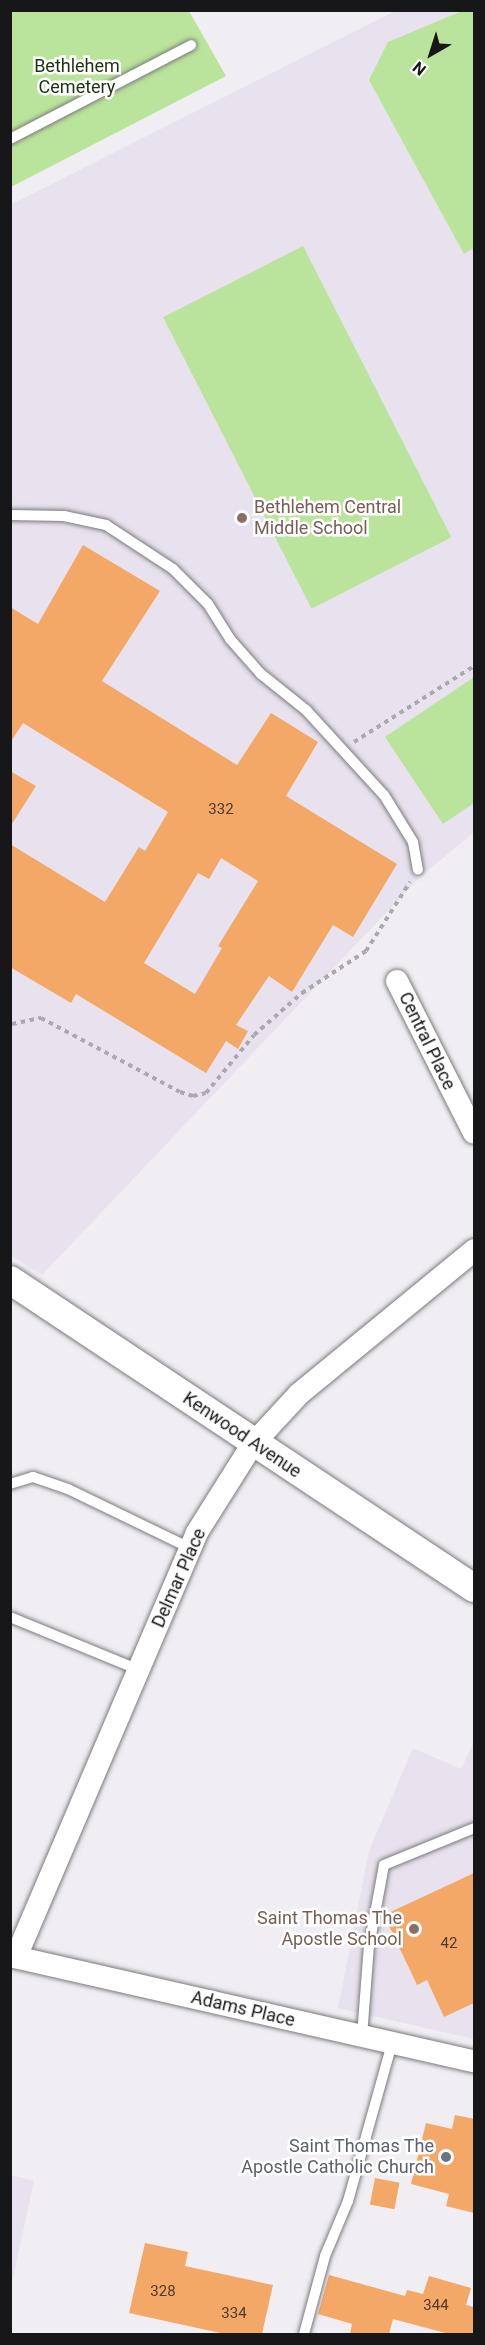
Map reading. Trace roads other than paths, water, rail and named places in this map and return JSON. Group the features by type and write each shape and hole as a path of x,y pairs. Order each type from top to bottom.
{"street":[{"name":"Central Place","path":"398,981 474,1133"},
{"name":"Delmar Place","path":"13,1957 140,1670 190,1548 252,1445 299,1394 474,1250"},
{"name":"Kenwood Avenue","path":"10,1280 114,1346 252,1445 474,1588"},
{"name":"Adams Place","path":"13,1957 474,2061"}],"lane":[{"path":"10,139 190,45"},
{"path":"10,515 64,516 106,525 141,545 208,604 230,639 261,674 344,749 384,795 407,833 418,870"},
{"path":"10,1484 33,1477 68,1489 190,1548"},
{"path":"10,1617 140,1670"},
{"path":"362,2036 369,1946 384,1865 474,1827"},
{"path":"304,2334 325,2256 348,2201 392,2043"}],"place":[{"name":"Bethlehem Central Middle School","path":"242,518"},
{"name":"Saint Thomas The Apostle School","path":"414,1929"},
{"name":"Saint Thomas The Apostle Catholic Church","path":"446,2157"}],"park label":[{"name":"Bethlehem Cemetery","path":"77,77"}]}
